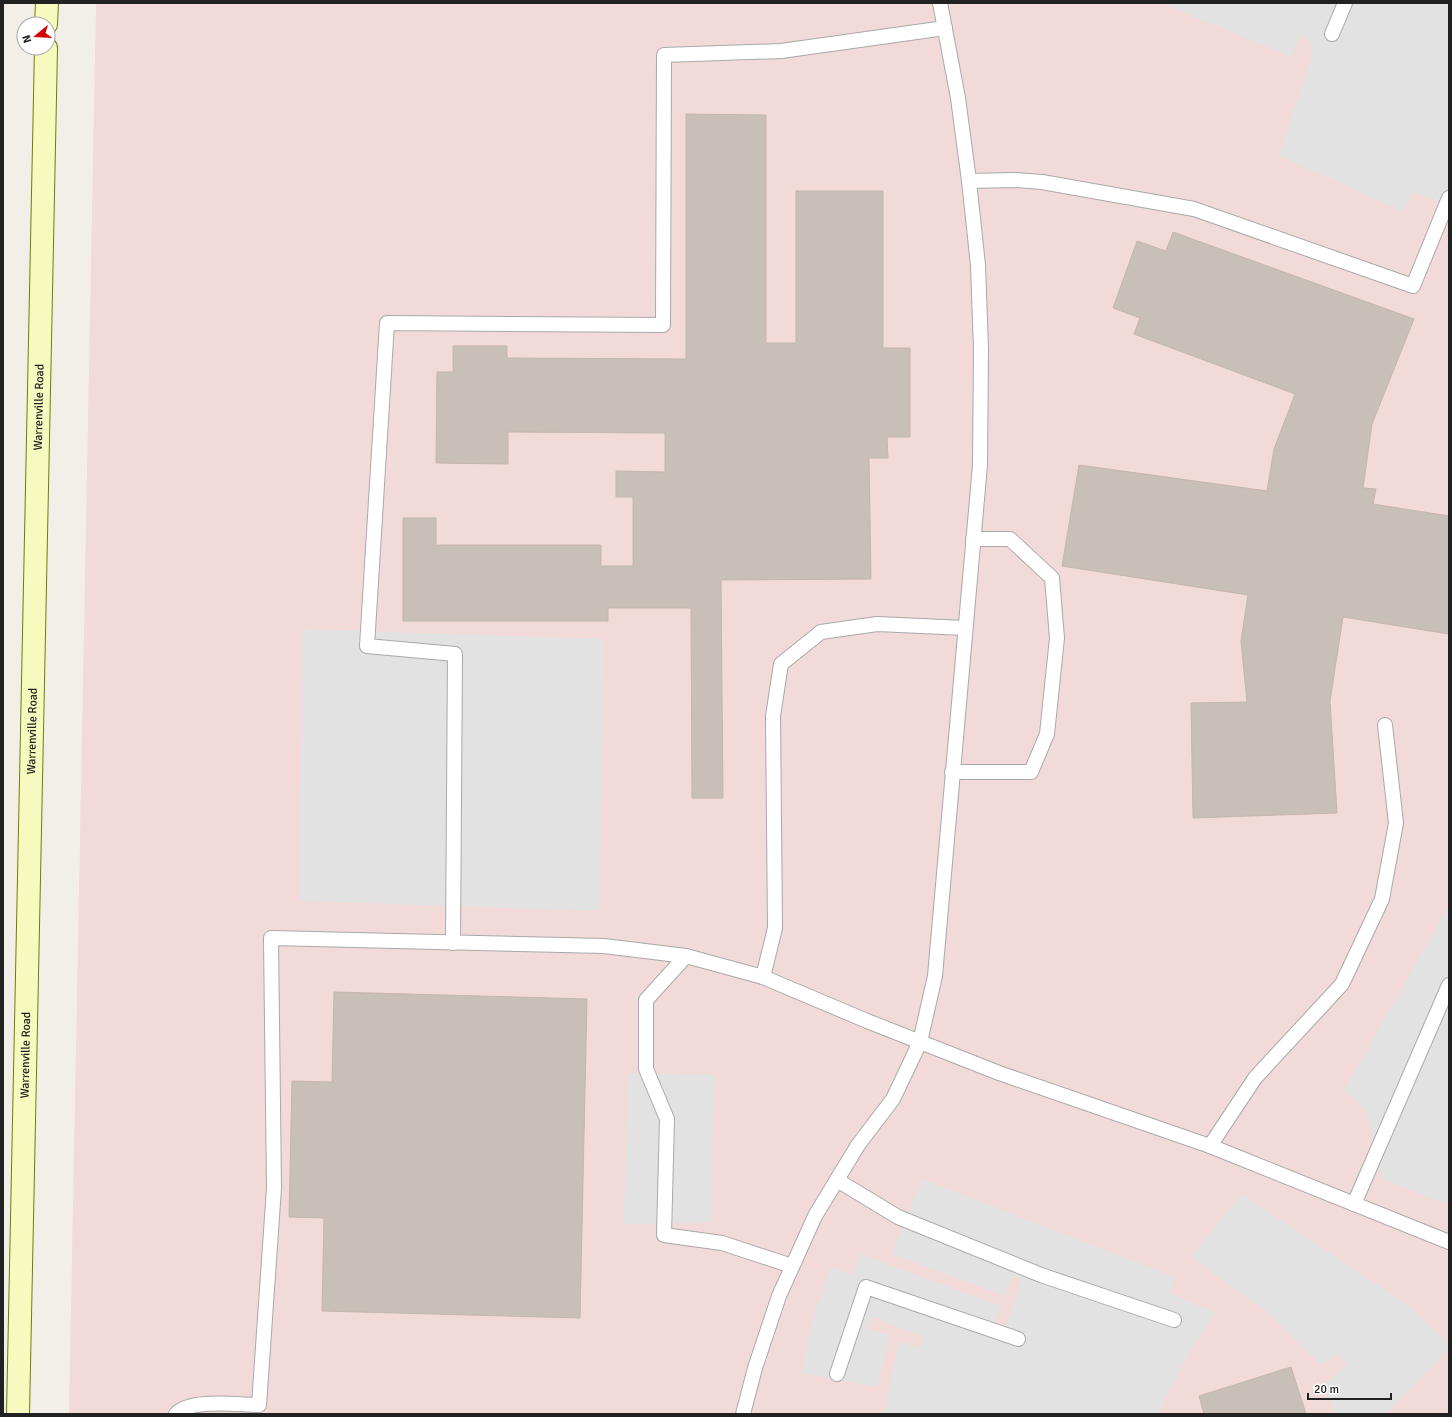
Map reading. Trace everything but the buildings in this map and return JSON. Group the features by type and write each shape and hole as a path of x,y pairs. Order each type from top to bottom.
{"main road":[{"path":"46,16 47,3"},
{"name":"Warrenville Road","path":"18,1414 46,56"}],"lane":[{"path":"743,1414 755,1368 778,1296 815,1216 858,1145 893,1099 920,1042 935,976 980,465 978,265 958,98 940,3"},
{"path":"1332,34 1345,3"},
{"path":"453,943 455,654 366,646 387,323 663,325 664,55 781,51 945,28"},
{"path":"969,181 1015,180 1042,182 1194,209 1413,286 1449,198"},
{"path":"952,772 1031,772 1047,734 1057,638 1052,578 1010,539 973,539"},
{"path":"763,976 775,928 773,716 781,664 821,632 878,624 965,628"},
{"path":"1210,1146 1255,1078 1342,984 1382,899 1396,823 1385,725"},
{"path":"176,1414 178,1411 190,1406 207,1404 259,1405 274,1188 271,938 604,946 686,956 763,976 920,1042 999,1073 1210,1146 1449,1242"},
{"path":"686,956 646,1000 646,1069 668,1119 664,1235 722,1243 792,1266"},
{"path":"1354,1204 1449,985"},
{"path":"837,1180 898,1217 1041,1275 1174,1320"},
{"path":"837,1374 866,1287 1018,1339"}],"shaded area":[{"path":"96,3 1449,3 1449,1414 69,1414"},
{"path":"1161,3 1449,3 1449,205 1413,192 1403,212 1279,155 1312,57 1311,43 1300,34 1291,57"},
{"path":"303,629 603,639 600,911 299,901"},
{"path":"1449,905 1449,1199 1446,1204 1382,1179 1366,1110 1344,1091"},
{"path":"628,1073 714,1075 711,1223 624,1224"},
{"path":"922,1179 1175,1277 1170,1293 1216,1313 1190,1352 1167,1395 1159,1414 884,1414 899,1342 920,1348 923,1337 873,1317 868,1329 889,1335 878,1387 801,1373 813,1317 831,1266 852,1275 860,1254 1001,1306 993,1328 1004,1332 1022,1279 1013,1276 1005,1296 892,1254"},
{"path":"1242,1194 1411,1307 1449,1344 1449,1349 1387,1414 1335,1414 1325,1384 1347,1365 1338,1353 1321,1365 1265,1310 1190,1257"}]}
